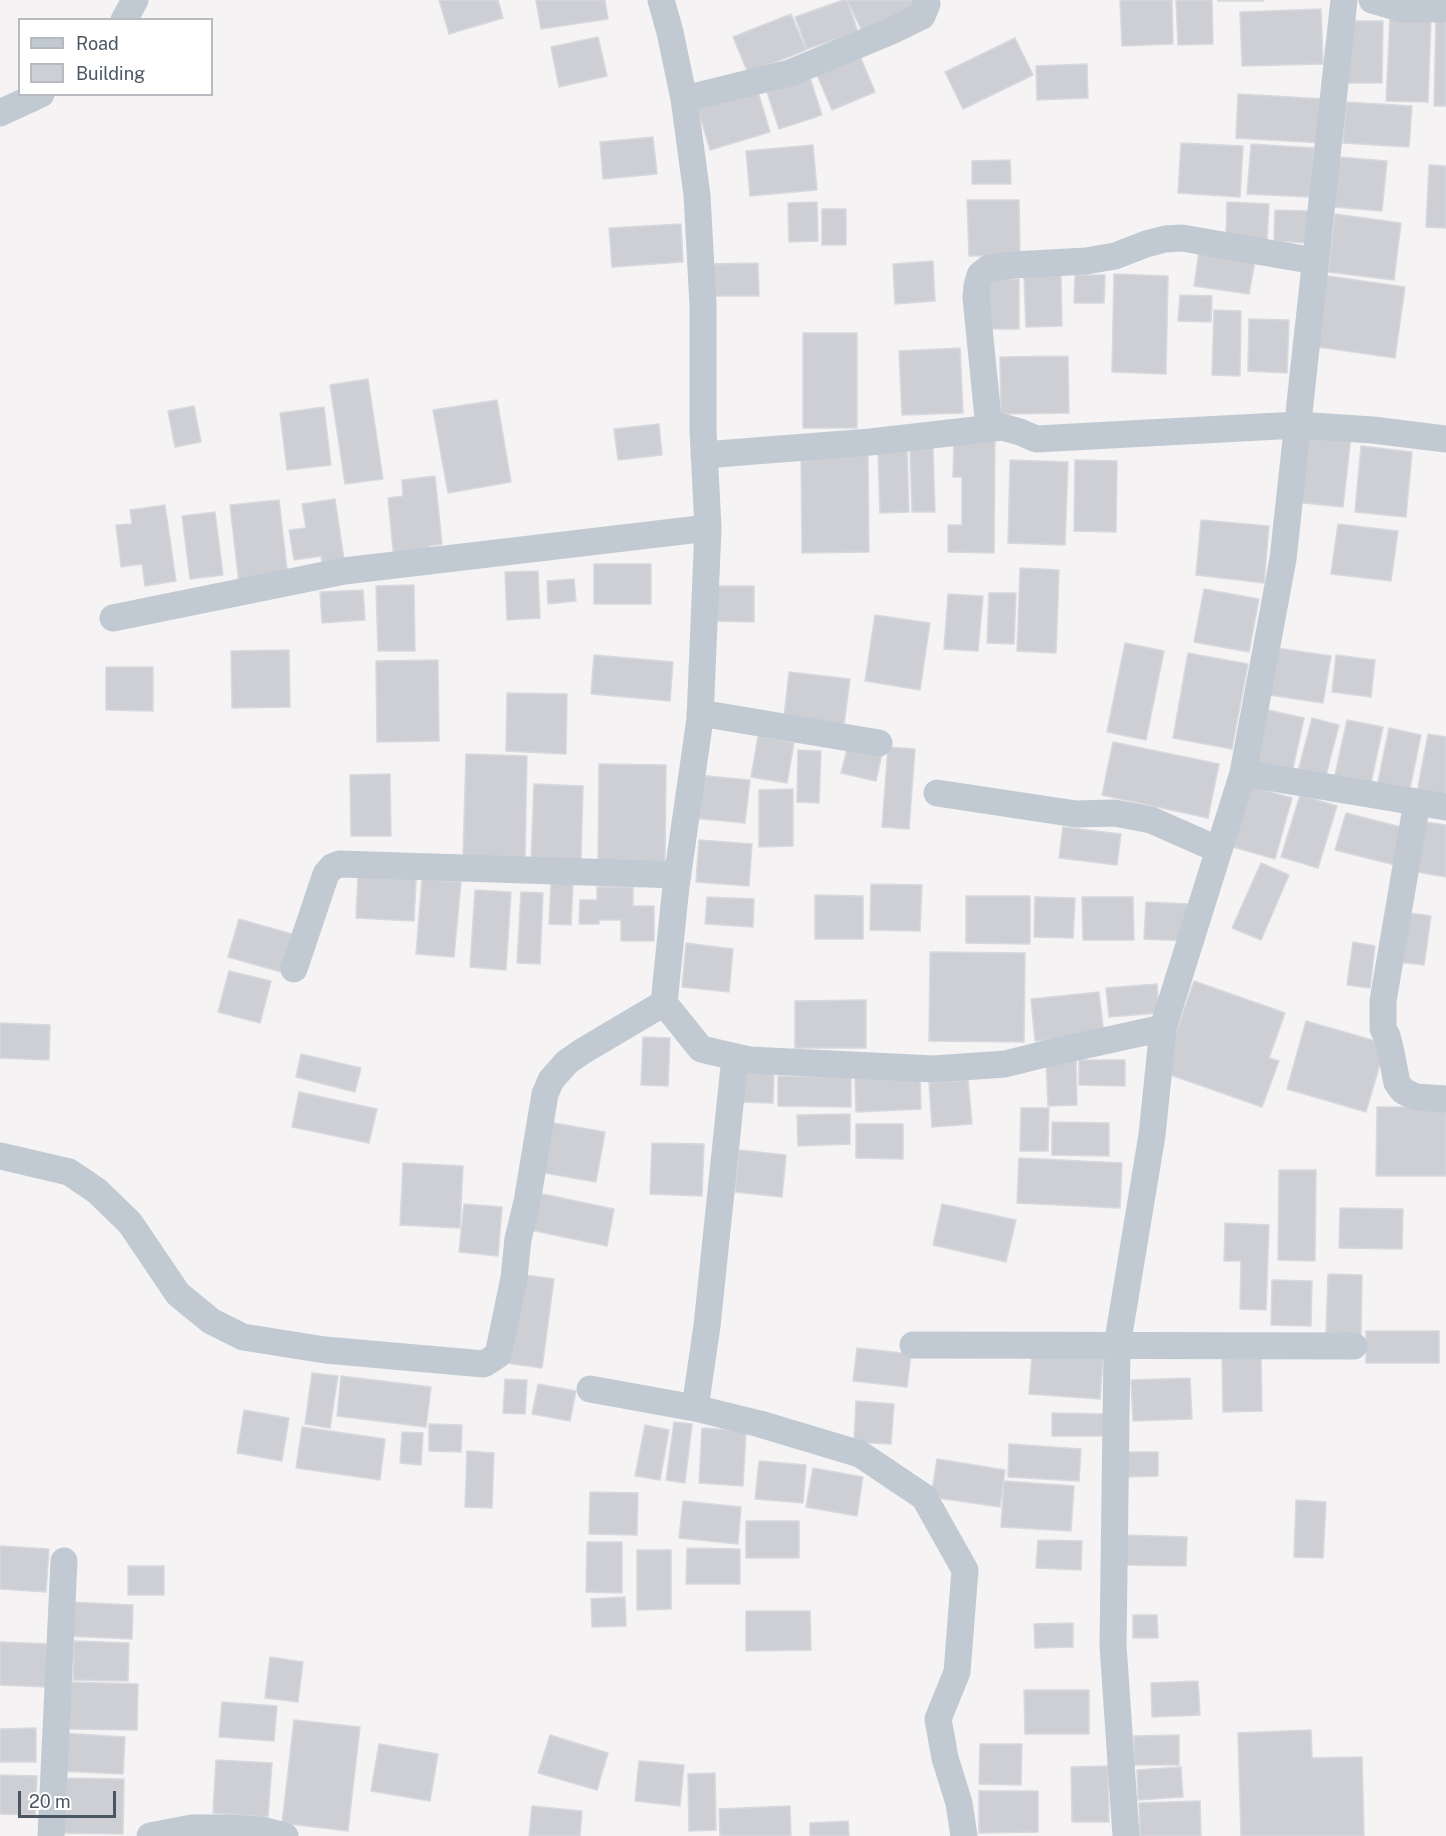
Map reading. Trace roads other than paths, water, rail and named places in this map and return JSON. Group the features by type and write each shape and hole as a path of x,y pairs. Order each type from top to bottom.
{"street":[{"path":"125,18 135,0"},
{"path":"661,0 684,99 697,195 703,305 704,455 708,528 700,713 678,874 664,1003 701,1049 749,1060 934,1069 1005,1064 1163,1028"},
{"path":"684,99 790,73 922,16 927,4 926,0"},
{"path":"1126,1836 1113,1646 1118,1346 1152,1135 1163,1028 1243,773 1283,559 1344,0"},
{"path":"1372,0 1403,9 1446,9"},
{"path":"0,113 37,96"},
{"path":"989,428 976,297 980,275 989,268 1086,261 1115,256 1146,244 1182,238 1315,261"},
{"path":"704,455 870,442 1002,427 1036,439 1297,425 1373,430 1446,439"},
{"path":"113,618 344,571 708,528"},
{"path":"700,713 879,743"},
{"path":"1243,773 1446,807"},
{"path":"937,793 1076,814 1116,813 1151,820 1219,850"},
{"path":"1417,802 1383,1001 1383,1029 1389,1044 1397,1083 1404,1091 1416,1097 1446,1099"},
{"path":"294,969 326,874 332,867 340,864 678,874"},
{"path":"0,1156 69,1172 97,1191 130,1223 178,1294 211,1321 243,1337 325,1350 484,1364 498,1354 514,1278 518,1239 527,1202 545,1094 551,1080 567,1062 583,1051 664,1003"},
{"path":"695,1408 707,1326 735,1057"},
{"path":"913,1345 1354,1346"},
{"path":"590,1389 695,1408 760,1424 860,1454 924,1497 965,1570 957,1672 938,1719 945,1758 959,1803 964,1836"},
{"path":"51,1836 64,1561"},
{"path":"150,1836 192,1828 230,1828 269,1834"}]}
